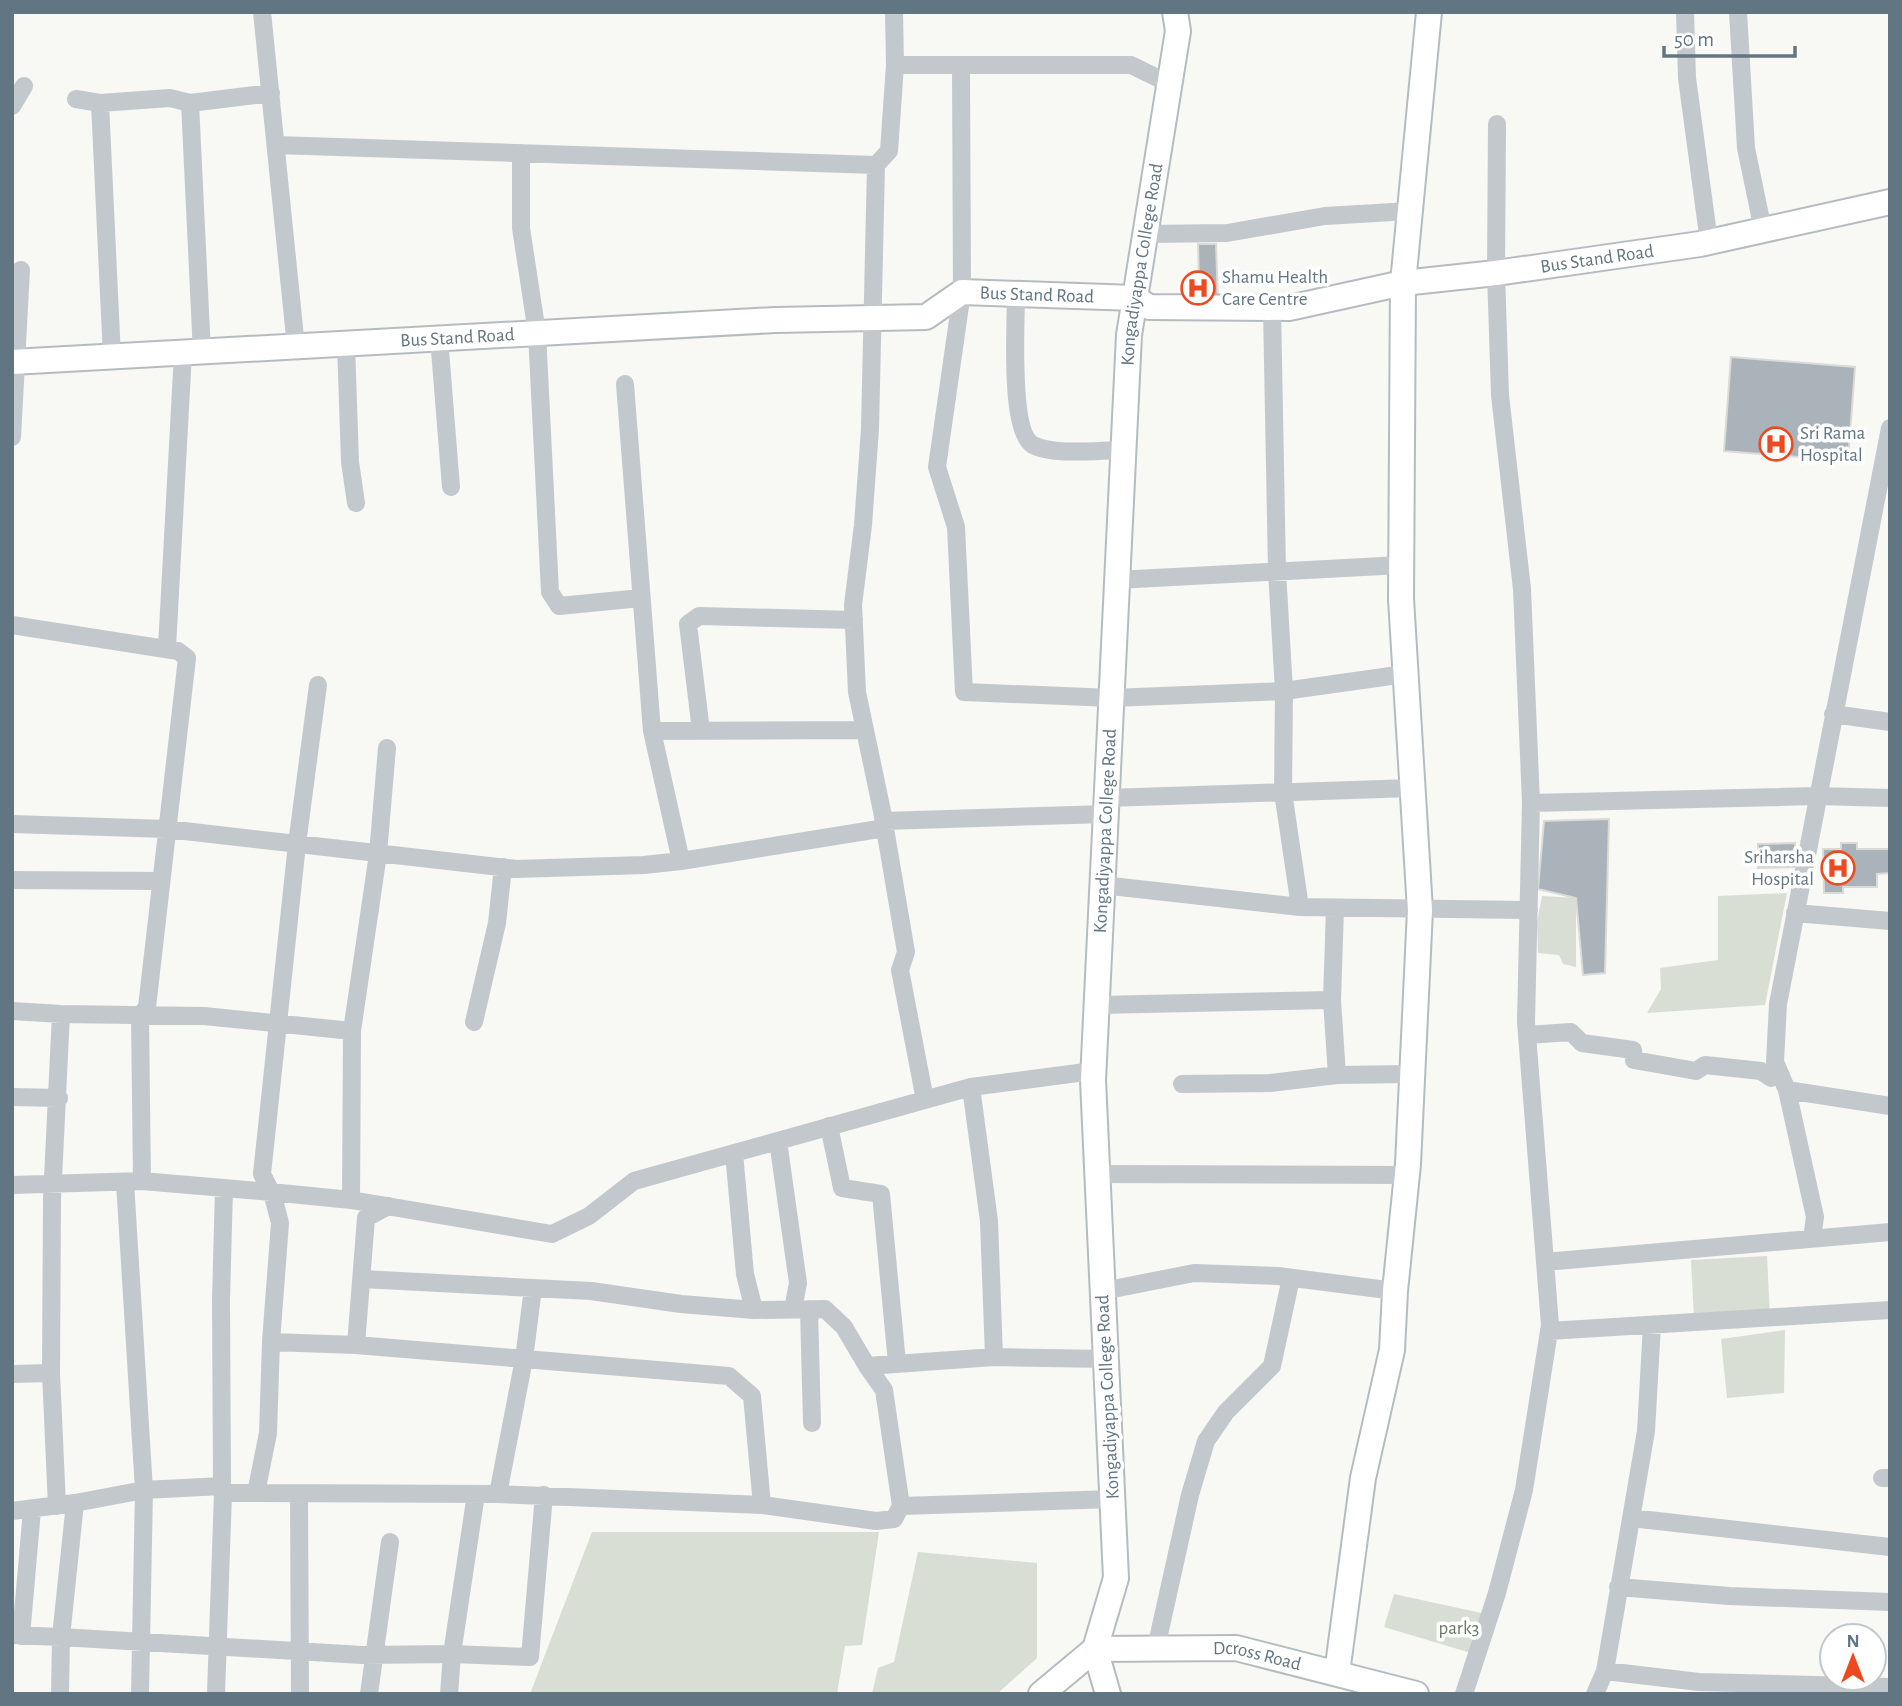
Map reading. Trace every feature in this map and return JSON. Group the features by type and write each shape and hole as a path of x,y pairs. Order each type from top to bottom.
{"street":[{"path":"262,12 296,347"},
{"path":"894,12 895,65 889,151 876,165 870,429 863,525 853,605 857,692 885,824 906,952 900,970 925,1100"},
{"name":"Kongadiyappa College Road","path":"1094,1648 1116,1578 1093,1071 1129,335 1178,31 1175,12"},
{"path":"1337,1673 1363,1478 1391,1350 1407,1175 1420,910 1401,565 1403,283 1429,12"},
{"path":"1685,12 1686,78 1709,242"},
{"path":"1738,12 1745,148 1763,230"},
{"path":"895,65 1131,65 1170,84"},
{"path":"961,65 962,292 937,467 956,527 964,692 1112,698 1284,691 1405,674"},
{"path":"12,107 24,86"},
{"path":"76,99 100,103 170,98 190,103 271,93"},
{"path":"100,103 112,357"},
{"path":"139,1694 144,1490 133,1182 140,1016 146,1007 187,658 178,651 167,648 193,353 190,103"},
{"path":"1464,1694 1497,1593 1524,1490 1549,1331 1527,1035 1531,803 1522,589 1500,394 1496,273 1497,124"},
{"path":"276,145 876,165"},
{"path":"521,153 521,228 537,332 550,592 559,606 641,598"},
{"name":"Bus Stand Road","path":"15,362 775,320 926,317 962,292 1135,298 1149,307 1289,308 1403,283 1496,273 1709,242 1890,202"},
{"path":"1146,234 1227,233 1325,216 1410,211"},
{"path":"12,437 21,270"},
{"path":"1016,294 1017,412 1023,436 1031,444 1046,450 1124,450"},
{"path":"1272,308 1277,571 1284,691 1283,792 1300,907"},
{"path":"439,338 451,487"},
{"path":"346,344 351,462 356,503"},
{"path":"625,384 652,731 681,861"},
{"path":"1812,1238 1815,1217 1784,1083 1775,1062 1778,1004 1890,428"},
{"path":"1117,580 1401,565"},
{"path":"701,731 688,624 699,616 854,620"},
{"path":"12,625 178,651"},
{"path":"256,1493 268,1433 271,1342 280,1223 271,1192 262,1174 297,844 318,685"},
{"path":"1833,714 1890,722"},
{"path":"652,731 865,730"},
{"path":"351,1200 352,1031 378,853 387,748"},
{"path":"12,824 167,829 502,867 644,865 681,861 885,824 1283,792 1412,788"},
{"path":"1531,803 1817,796 1890,799"},
{"path":"474,1022 497,922 502,867"},
{"path":"12,880 161,881"},
{"path":"1102,885 1300,907 1529,910"},
{"path":"1335,908 1332,1000 1337,1075"},
{"path":"1795,913 1890,921"},
{"path":"1097,1005 1332,1000"},
{"path":"12,1011 204,1016 352,1031"},
{"path":"60,1694 66,1505 51,1373 54,1184 61,1014"},
{"path":"1527,1035 1571,1032 1582,1043 1633,1050 1634,1060 1696,1070 1705,1065 1761,1071 1784,1083 1890,1107"},
{"path":"12,1185 133,1182 271,1192 351,1200 552,1234 589,1216 634,1181 971,1087 1093,1071"},
{"path":"1182,1084 1270,1083 1337,1075 1412,1074"},
{"path":"971,1087 989,1221 994,1357"},
{"path":"12,1097 59,1098"},
{"path":"829,1126 842,1188 881,1194 897,1363"},
{"path":"778,1141 798,1283 812,1423"},
{"path":"734,1153 745,1274 754,1310"},
{"path":"1097,1174 1407,1175"},
{"path":"216,1694 223,1489 221,1300 224,1188"},
{"path":"356,1345 366,1218 388,1206"},
{"path":"1545,1262 1890,1232"},
{"path":"1103,1291 1194,1273 1291,1278 1395,1292"},
{"path":"1156,1648 1190,1495 1206,1441 1226,1412 1272,1366 1291,1278"},
{"path":"12,1511 66,1505 144,1490 223,1489 256,1493 544,1495 762,1505 876,1521 894,1518 901,1506 884,1390 844,1327 825,1309 754,1310 681,1304 591,1291 362,1279"},
{"path":"498,1494 524,1359 533,1288"},
{"path":"1549,1331 1890,1310"},
{"path":"1595,1694 1605,1671 1646,1431 1652,1325"},
{"path":"271,1342 356,1345 729,1376 752,1396 762,1505"},
{"path":"867,1366 994,1357 1106,1359"},
{"path":"12,1374 51,1373"},
{"path":"299,1493 300,1694"},
{"path":"449,1694 452,1654 476,1494"},
{"path":"32,1510 17,1635 300,1652 530,1657 544,1495"},
{"path":"901,1506 1113,1499"},
{"path":"1631,1518 1890,1547"},
{"path":"369,1694 390,1542"},
{"path":"1618,1587 1728,1596 1890,1602"},
{"path":"1041,1694 1094,1648 1108,1694"},
{"name":"Dcross Road","path":"1094,1648 1236,1648 1416,1694"},
{"path":"1605,1671 1699,1682 1890,1688"}],"green space":[{"path":"1787,893 1765,1005 1647,1013 1661,989 1660,968 1718,960 1718,896"},
{"path":"1542,896 1576,898 1576,967 1563,964 1559,955 1538,953 1537,922"},
{"path":"1767,1256 1770,1316 1694,1319 1691,1260"},
{"path":"1785,1330 1784,1393 1727,1398 1721,1339"},
{"path":"592,1532 879,1532 862,1645 845,1646 837,1694 530,1694"},
{"path":"918,1552 1037,1563 1037,1658 997,1694 872,1694 878,1668 894,1662"},
{"name":"park3","path":"1394,1594 1486,1614 1471,1653 1384,1627"}],"building":[{"path":"1198,244 1216,244 1218,303 1188,303 1188,280 1199,280"},
{"path":"1731,357 1855,367 1848,461 1724,451"},
{"path":"1609,819 1605,973 1583,975 1576,898 1538,889 1544,821"},
{"path":"1795,843 1796,867 1758,868 1758,844"},
{"path":"1841,843 1857,843 1857,849 1890,849 1890,873 1877,874 1877,887 1843,887 1843,893 1824,893 1823,849 1841,849"}],"place":[{"name":"Shamu Health Care Centre","path":"1198,288"},
{"name":"Sri Rama Hospital","path":"1776,444"},
{"name":"Sriharsha Hospital","path":"1838,868"}]}
